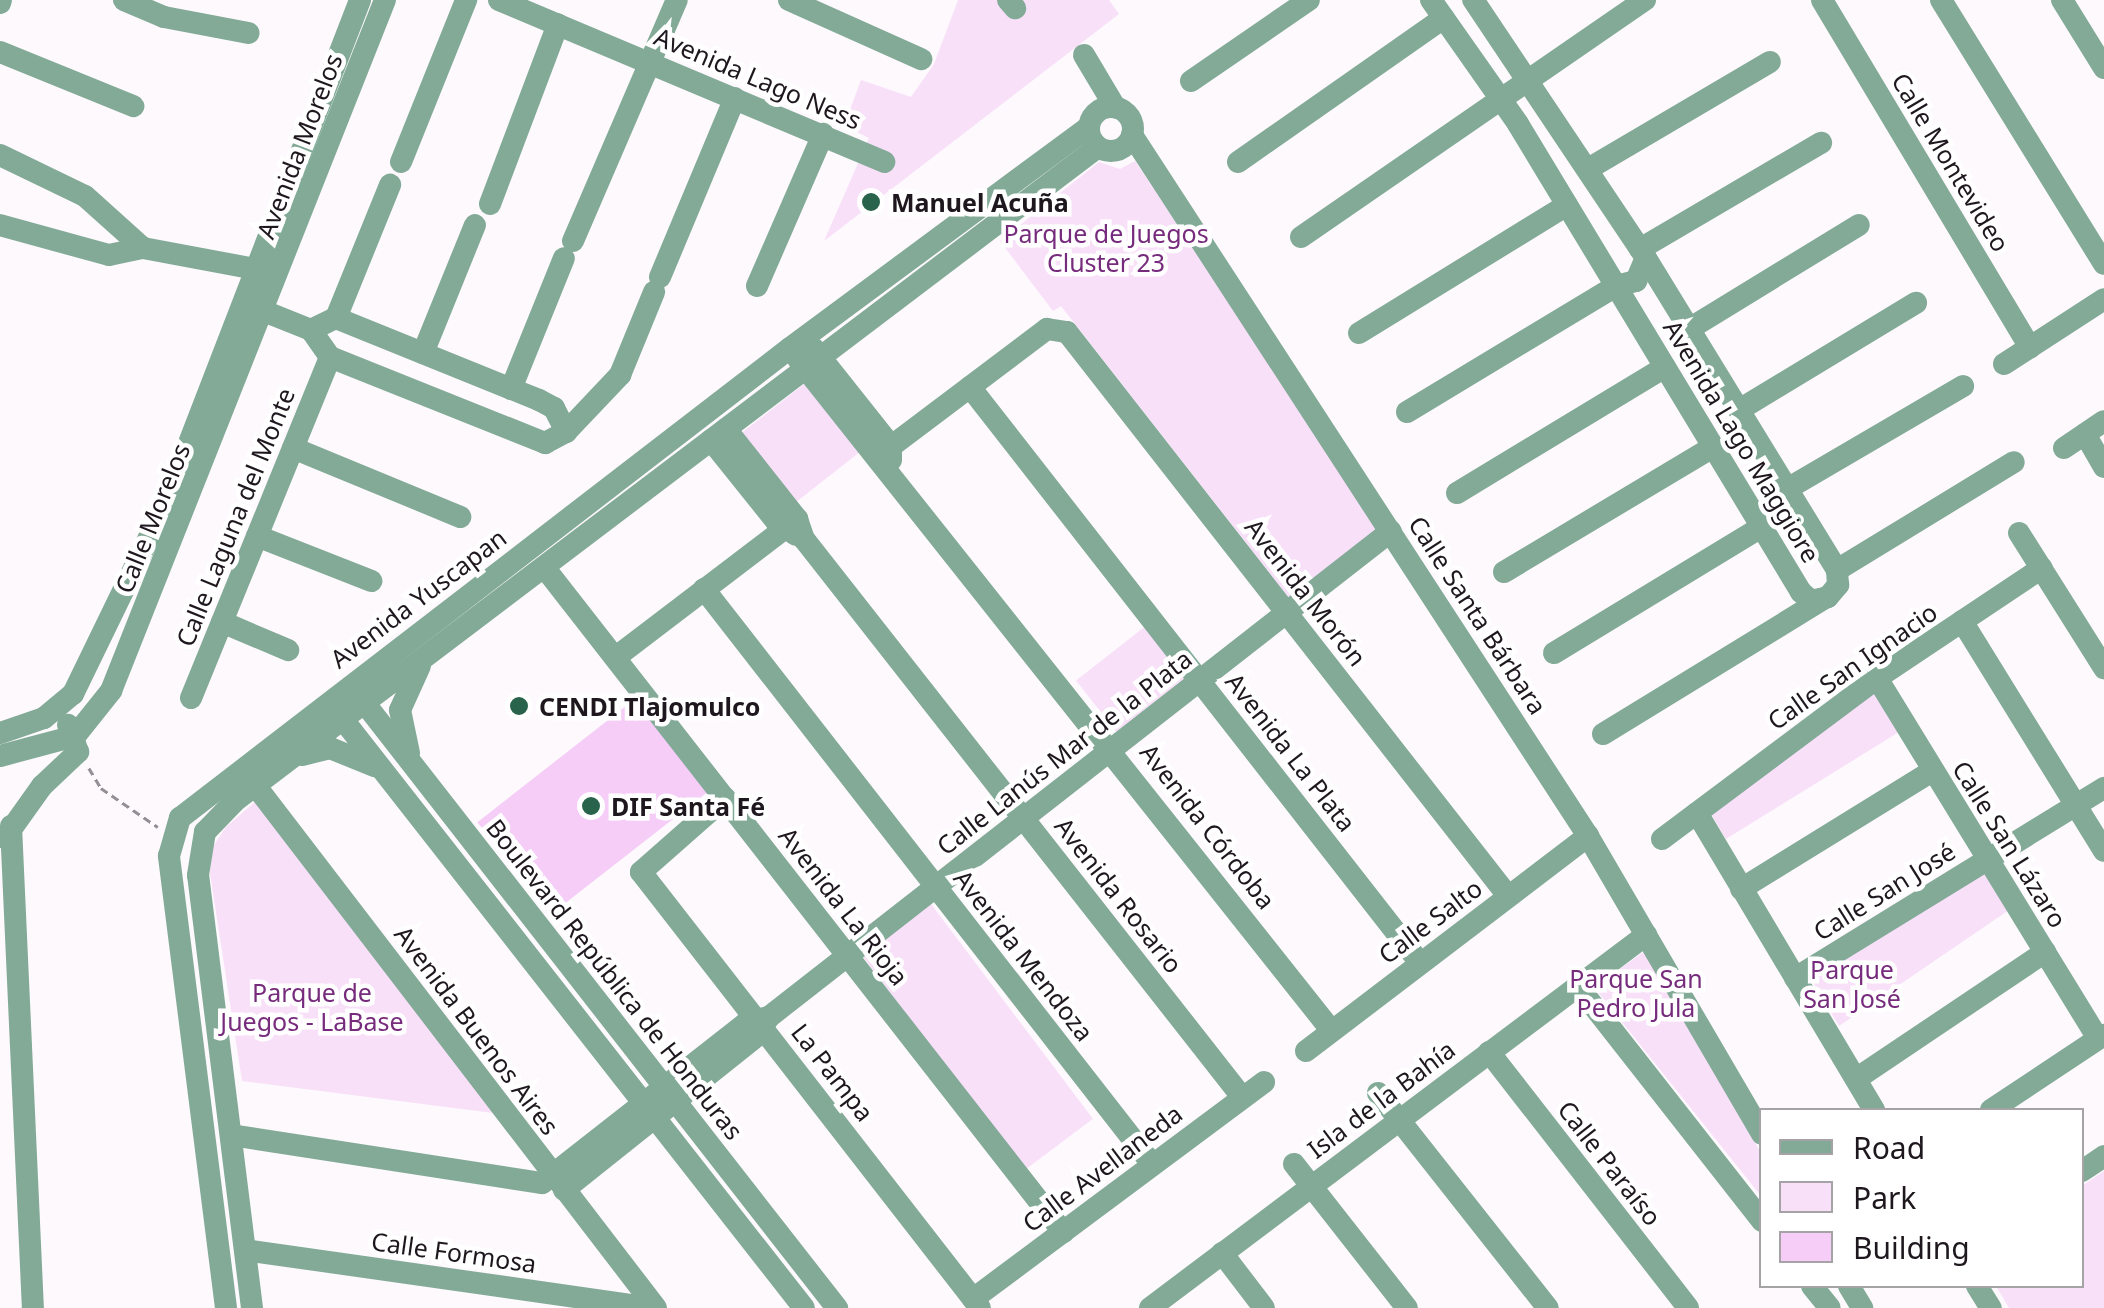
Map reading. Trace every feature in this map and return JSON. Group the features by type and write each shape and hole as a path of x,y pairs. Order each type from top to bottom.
{"street":[{"path":"124,0 164,17 250,33"},
{"name":"Avenida Morelos","path":"268,271 360,0"},
{"name":"Avenida Morelos","path":"253,307 384,0"},
{"path":"402,162 466,0"},
{"name":"Avenida Lago Ness","path":"499,0 884,162"},
{"path":"511,388 677,0"},
{"path":"789,0 922,59"},
{"path":"1191,81 1309,0"},
{"name":"Avenida Lago Maggiore","path":"1437,9 1501,99 1804,597 1828,597 1838,585 1838,570 1643,254 1473,0"},
{"path":"1300,237 1645,0"},
{"path":"1942,0 2104,264"},
{"path":"2062,0 2104,68"},
{"name":"Calle Montevideo","path":"1826,2 2030,347"},
{"path":"1238,162 1437,9"},
{"path":"490,204 558,24"},
{"path":"0,52 134,106"},
{"path":"1084,54 1115,107 1132,120 1132,134 1118,150 1093,137 1094,113 1115,107"},
{"path":"1588,169 1770,62"},
{"path":"253,307 310,330 330,357 545,443 566,432 620,375 736,98"},
{"path":"757,286 822,134"},
{"name":"Calle Santa Bárbara","path":"1132,134 1588,836 1759,1129"},
{"name":"Avenida Yuscapan","path":"171,836 194,804 357,694 798,342 1093,137"},
{"name":"Avenida Yuscapan","path":"357,694 432,652 814,365 1093,137"},
{"path":"1407,412 1616,286 1636,282 1643,254 1821,144"},
{"path":"0,154 85,196 142,248"},
{"path":"310,330 336,318 390,184"},
{"path":"1359,333 1567,205"},
{"path":"0,225 109,254 142,248 268,271"},
{"path":"423,354 475,226"},
{"path":"1689,328 1859,226"},
{"path":"2004,364 2104,299"},
{"path":"1739,410 1916,303"},
{"name":"Calle Morelos","path":"0,848 11,826 77,744 111,691 158,546 253,307"},
{"path":"336,318 554,408 566,432"},
{"name":"Avenida Morón","path":"970,386 1056,327 1067,332 1508,896"},
{"name":"Avenida Córdoba","path":"798,342 1331,1030"},
{"name":"Calle Laguna del Monte","path":"191,698 330,357"},
{"path":"1457,494 1665,367"},
{"path":"886,457 970,386"},
{"name":"Avenida La Plata","path":"970,386 1420,963"},
{"path":"1788,489 1963,386"},
{"path":"2064,448 2094,428 2104,466"},
{"name":"Avenida Rosario","path":"719,435 1242,1097"},
{"path":"1504,572 1713,447"},
{"path":"292,448 460,518"},
{"path":"1838,570 2014,462"},
{"path":"1554,652 1761,527"},
{"path":"616,657 704,590 795,529"},
{"name":"Calle Lanús Mar de la Plata","path":"231,1136 530,1185 558,1183 1391,530"},
{"path":"2019,533 2104,668"},
{"path":"257,536 371,582"},
{"name":"Calle Morelos","path":"51,714 73,694 158,546"},
{"name":"Avenida La Rioja","path":"544,567 1063,1232"},
{"name":"Calle San Ignacio","path":"1662,839 1877,678 2042,568"},
{"name":"Avenida Mendoza","path":"704,590 1152,1164"},
{"path":"1603,734 1828,597"},
{"path":"1962,621 2104,852"},
{"path":"222,622 288,650"},
{"path":"414,766 400,710 411,677 432,652"},
{"name":"Calle San Lázaro","path":"1877,678 1987,860 2101,1036"},
{"name":"Boulevard República de Honduras","path":"357,694 837,1308"},
{"path":"336,710 804,1308"},
{"name":"Avenida Yuscapan","path":"252,1308 198,853 220,814 289,760 336,710"},
{"path":"0,733 51,714 77,744"},
{"path":"0,756 77,744"},
{"path":"289,760 316,749 348,751 393,783"},
{"path":"1741,889 1932,771"},
{"name":"Avenida Buenos Aires","path":"256,785 656,1308"},
{"name":"Calle San José","path":"1795,978 2104,788"},
{"name":"La Pampa","path":"725,798 641,872 764,1021 977,1304"},
{"path":"1697,813 1873,1108"},
{"path":"11,826 33,1308"},
{"path":"171,836 226,1308"},
{"name":"Calle Salto","path":"1306,1052 1588,836"},
{"name":"Isla de la Bahía","path":"1150,1308 1646,935"},
{"path":"1856,1080 2046,952"},
{"path":"1577,985 1759,1217"},
{"path":"1994,1108 2101,1036"},
{"name":"Calle Paraíso","path":"1489,1052 1688,1308"},
{"name":"Calle Avellaneda","path":"977,1304 1063,1232 1264,1082"},
{"path":"1378,1093 1548,1308"},
{"path":"1294,1164 1407,1308"},
{"name":"Calle Formosa","path":"245,1250 656,1308"},
{"path":"1222,1253 1264,1308"},
{"path":"1814,1288 1830,1308"}],"path":[{"path":"77,744 102,788 171,836"}],"green space":[{"path":"958,0 1109,0 1119,14 824,241 869,138 844,126 861,80 911,97 934,64"},
{"name":"Parque de Juegos Cluster 23","path":"1135,161 1380,527 1290,599 1061,306 1053,311 1000,241 1099,162 1120,169"},
{"path":"808,381 862,450 795,503 741,433"},
{"path":"1147,625 1187,676 1116,732 1076,680"},
{"path":"1875,692 1899,732 1726,839 1711,814"},
{"name":"Parque de Juegos - LaBase","path":"256,801 493,1113 242,1081 210,873 212,848 226,827"},
{"name":"Parque San José","path":"1984,872 2009,910 1839,1026 1810,977"},
{"path":"931,904 1093,1119 1024,1171 862,956"},
{"name":"Parque San Pedro Jula","path":"1645,951 1759,1150 1759,1193 1594,987"},
{"path":"2104,1171 2104,1308 2009,1308 1997,1288 2084,1288 2084,1185"}],"building":[{"name":"DIF Santa Fé","path":"635,699 708,792 550,915 477,822"}],"place":[{"name":"Manuel Acuña","path":"871,202"},
{"name":"CENDI Tlajomulco","path":"519,706"},
{"name":"DIF Santa Fé","path":"591,806"}]}
